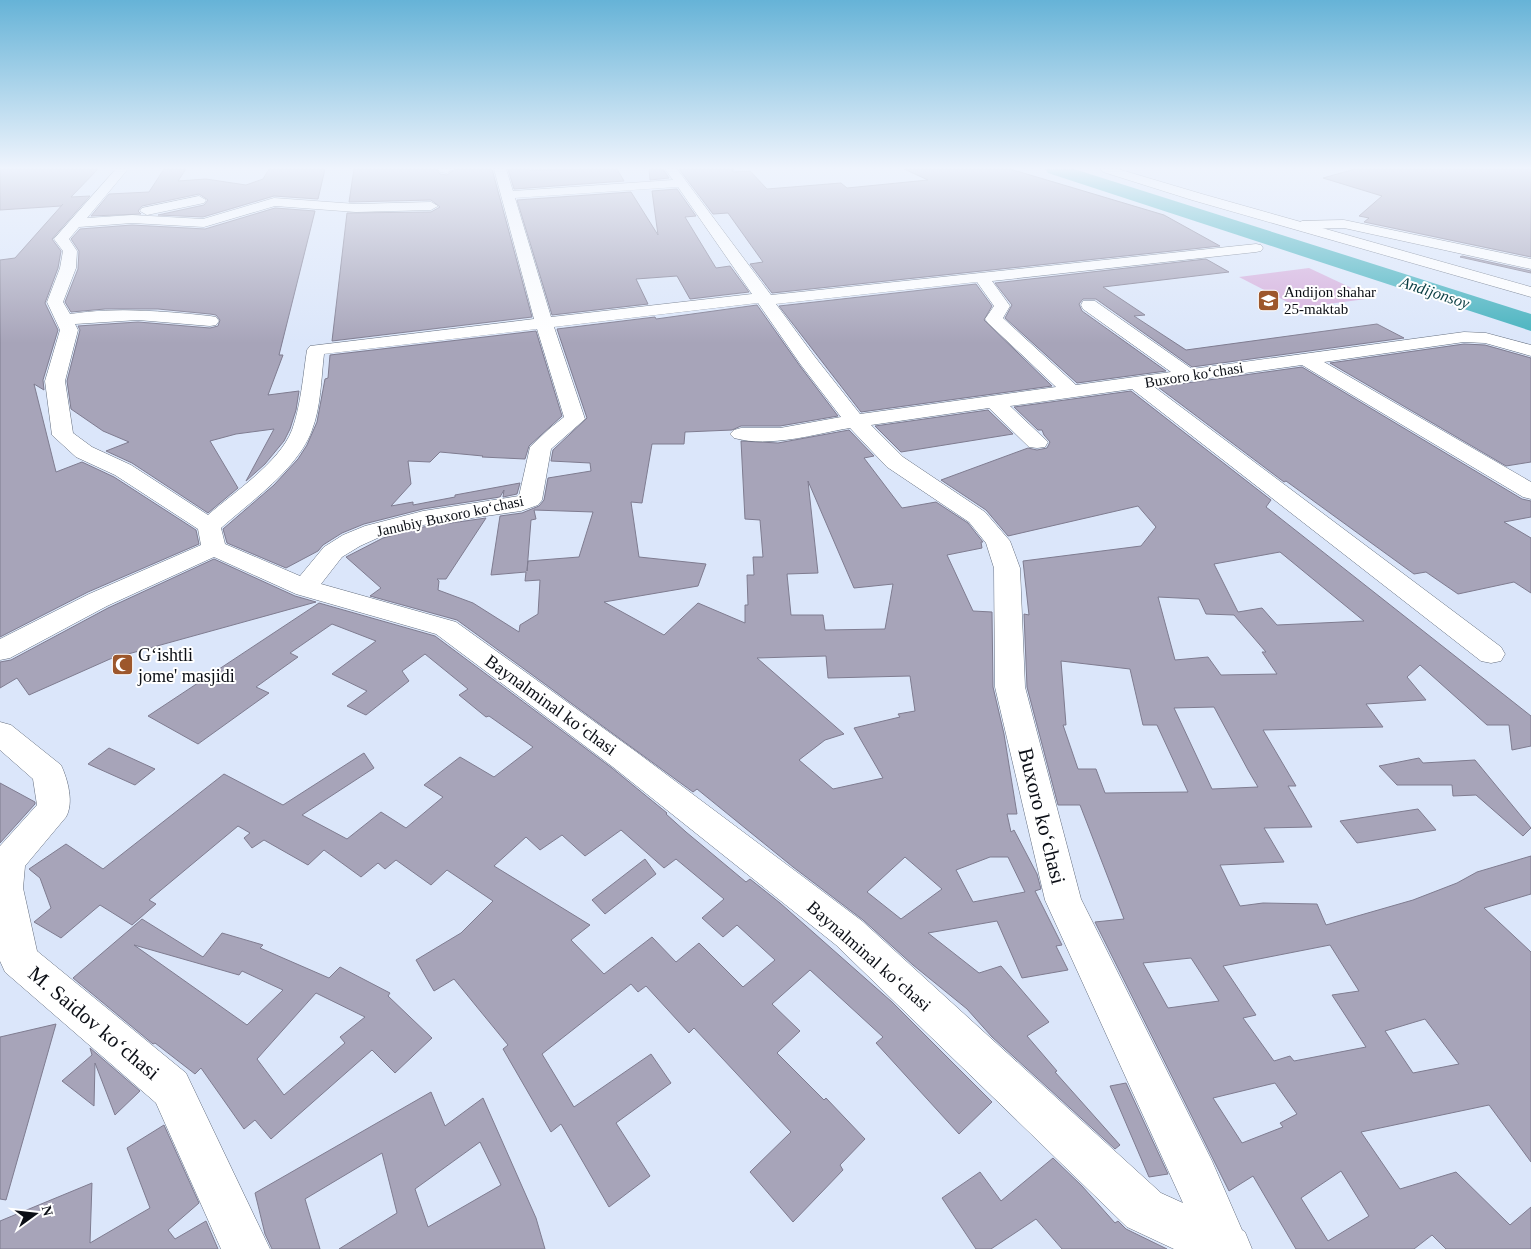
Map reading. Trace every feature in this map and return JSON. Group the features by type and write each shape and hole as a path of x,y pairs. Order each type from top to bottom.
{"street":[{"name":"Baynalminal koʻchasi","path":"71,227 61,240 70,251 68,268 55,302 66,320 69,330 55,381 64,435 84,452 123,470 211,537 305,588 446,628 624,759 848,933 1144,1210 1226,1247"},
{"name":"Janubiy Buxoro koʻchasi","path":"305,588 332,553 358,536 408,522 521,504 530,500 542,447 556,433 575,419 544,323 516,227"},
{"name":"Buxoro koʻchasi","path":"712,227 808,361 855,421 895,462 976,517 998,541 1007,568 1010,687 1063,900 1196,1177 1226,1247"},
{"path":"1310,227 1531,292"},
{"path":"1359,227 1531,264"},
{"path":"0,651 98,600 211,537 293,448 302,430 316,350 765,299 1256,248"},
{"path":"981,276 1002,306 994,319 1070,390"},
{"path":"1089,305 1190,376"},
{"path":"66,320 119,313 210,320"},
{"name":"Buxoro koʻchasi","path":"855,421 1070,390 1190,376 1464,336 1486,338 1531,351"},
{"path":"1304,358 1531,492"},
{"path":"1137,383 1490,654"},
{"path":"993,401 1036,442"},
{"path":"741,434 780,434 855,421"},
{"name":"M. Saidov koʻchasi","path":"0,733 50,774 54,808 8,862 5,888 19,960 170,1088 246,1249"}],"shaded area":[{"path":"1309,268 1373,298 1299,308 1239,277"}],"building":[{"path":"42,227 62,227 52,239 61,251 58,268 45,303 58,330 43,380 44,390 34,384 56,472 82,462 114,477 196,530 199,544 88,592 0,637 0,260 15,258"},
{"path":"174,227 205,229 211,227 311,227 279,355 283,355 268,395 299,391 290,429 284,441 265,464 246,481 274,429 236,434 210,441 238,488 208,513 132,463 106,451 129,442 103,431 71,409 67,381 80,330 78,326 138,322 210,328 218,326 220,320 216,315 158,309 105,309 71,312 65,302 78,269 79,251 71,239 80,229"},
{"path":"345,227 508,227 532,317 332,341"},
{"path":"525,227 653,227 658,235 657,227 691,227 716,268 730,266 749,292 690,299 677,276 636,279 648,304 552,315"},
{"path":"738,227 1186,227 1220,246 772,293 750,264 763,262"},
{"path":"1389,227 1531,227 1531,257"},
{"path":"1460,257 1531,271 1531,273"},
{"path":"1206,259 1229,272 1103,287 1145,315 1134,316 1186,350 1377,324 1404,338 1192,367 1096,299 1083,299 1079,304 1082,311 1166,371 1077,383 1005,318 1012,305 995,283"},
{"path":"976,284 992,306 984,320 1052,386 861,412 779,306"},
{"path":"757,305 838,416 780,426 741,426 732,430 685,432 684,444 652,444 642,503 631,502 639,557 706,564 698,586 604,602 664,635 698,603 745,623 745,605 748,605 747,575 754,575 753,557 763,557 760,520 745,519 741,441 778,443 849,430 874,456 864,458 902,508 936,502 968,523 983,542 981,542 982,548 947,555 973,611 992,612 993,687 1004,734 1017,814 1007,814 1011,832 1014,830 1037,874 1041,889 1035,891 1062,945 1056,946 1068,970 1022,978 997,921 928,933 979,973 1001,966 1049,1022 1027,1036 1057,1071 1055,1072 1120,1145 1115,1149 992,1037 967,1009 913,965 863,920 793,867 697,789 693,792 457,620 370,596 381,588 346,557 383,538 423,527 486,518 446,579 437,579 439,581 438,590 473,603 519,632 520,625 538,614 540,580 525,581 526,572 491,575 500,516 522,513 539,506 544,500 548,478 591,471 590,463 551,461 553,450 587,418 557,329 655,317 656,319","holes":["808,481 854,588 893,584 885,629 825,630 823,615 791,615 787,574 818,573","534,510 593,512 579,557 528,561 527,571 531,520 536,519","826,656 828,678 910,676 915,711 898,714 900,717 854,728 883,778 833,789 799,760 825,740 844,734 757,658","905,857 942,889 901,919 867,892","990,857 1008,857 1025,892 973,902 956,870"]},
{"path":"536,331 562,416 529,446 525,459 482,457 440,452 430,462 408,461 411,484 391,506 413,502 413,505 520,483 517,494 503,497 504,490 500,497 423,509 364,524 342,533 323,545 318,551 286,568 227,543 223,529 274,485 298,459 307,445 317,422 325,379 328,378 330,355"},
{"path":"1464,344 1485,345 1531,358 1531,462 1506,466 1330,363"},
{"path":"1302,367 1522,499 1531,501 1531,517 1504,522 1531,538 1531,593 1514,582 1458,594 1426,572 1414,574 1286,481 1284,482 1158,387"},
{"path":"1131,391 1271,500 1266,507 1531,716 1531,746 1512,750 1509,725 1487,725 1420,665 1407,677 1426,700 1366,704 1383,727 1263,730 1296,786 1288,786 1312,827 1264,828 1284,862 1220,865 1240,906 1263,903 1317,904 1326,925 1413,900 1457,883 1477,872 1531,856 1531,894 1484,908 1531,952 1531,1162 1489,1105 1361,1132 1400,1189 1456,1172 1510,1225 1531,1207 1531,1249 1446,1249 1432,1235 1414,1249 1296,1249 1253,1176 1229,1191 1095,922 1124,919 1080,805 1058,805 1027,687 1024,614 1029,615 1023,561 1141,546 1156,527 1138,506 1008,536 986,510 941,480 1028,448 1037,450 1047,448 1050,442 1042,430 1038,430 1014,407","holes":["1280,552 1364,621 1277,625 1262,608 1238,612 1214,564","1158,597 1199,599 1206,614 1234,615 1266,652 1262,652 1277,674 1221,675 1208,657 1175,660","1061,661 1130,669 1143,725 1157,725 1188,792 1105,793 1096,769 1078,769 1063,725 1066,725","1214,707 1258,787 1212,789 1174,708","1330,945 1359,991 1332,995 1366,1047 1294,1061 1290,1056 1274,1061 1243,1018 1256,1015 1223,966","1191,958 1219,1001 1168,1008 1143,963","1425,1019 1459,1064 1413,1073 1385,1031","1275,1083 1297,1114 1280,1123 1283,1127 1242,1143 1213,1098","1341,1171 1369,1216 1328,1241 1301,1198"]},
{"path":"988,410 1013,434 901,452 875,426"},
{"path":"214,559 295,596 316,602 110,659 29,695 17,678 0,688 0,662 11,660 108,608"},
{"path":"319,603 435,636 612,768 746,882 750,879 780,903 892,1002 992,1102 959,1134 876,1043 883,1037 810,970 772,1004 800,1031 777,1053 824,1100 826,1098 865,1139 840,1165 843,1170 793,1222 750,1172 791,1132 694,1028 689,1033 646,986 638,992 631,984 542,1054 574,1107 651,1054 671,1083 616,1123 650,1176 609,1207 561,1124 551,1132 503,1049 508,1045 454,979 434,991 416,960 461,933 493,901 447,870 431,885 396,860 385,869 378,863 361,877 324,850 308,865 264,840 252,848 244,838 250,833 238,826 149,900 156,904 132,925 100,905 61,938 34,922 51,908 40,878 29,869 66,844 103,869 224,774 283,805 364,753 374,768 302,815 347,839 381,812 406,828 443,797 424,785 460,757 494,777 533,747 489,716 486,717 459,695 468,689 425,654 402,671 409,681 366,715 347,706 367,691 332,674 376,641 332,624 290,653 298,657 256,687 269,693 198,744 148,716","holes":["621,830 664,868 676,859 724,899 702,918 723,937 737,925 775,960 743,987 699,943 676,962 652,937 604,974 571,940 590,925 494,866 526,837 540,850 562,835 585,856"]},
{"path":"109,748 155,769 135,785 88,764"},
{"path":"1419,758 1423,763 1475,760 1531,828 1523,836 1476,795 1453,796 1452,785 1397,785 1379,766"},
{"path":"0,783 35,802 35,804 0,843"},
{"path":"1418,809 1436,830 1357,843 1340,821"},
{"path":"645,859 656,874 605,914 592,900"},
{"path":"142,919 203,957 222,933 263,945 260,948 329,978 340,967 390,993 388,996 432,1038 395,1073 372,1050 271,1139 255,1120 244,1129 201,1068 195,1074 155,1043 153,1044 73,978","holes":["134,945 239,975 242,971 283,990 247,1025","316,993 365,1017 340,1037 345,1043 284,1095 257,1059"]},
{"path":"56,1024 6,1200 0,1199 0,1037"},
{"path":"90,1048 140,1091 115,1115 95,1063 94,1106 62,1081 92,1055"},
{"path":"1126,1083 1168,1174 1149,1177 1110,1086"},
{"path":"431,1092 445,1126 483,1098 536,1218 545,1249 339,1249 397,1213 382,1153 305,1199 320,1249 272,1249 265,1234 255,1193","holes":["480,1142 501,1185 428,1227 415,1189"]},
{"path":"164,1125 199,1203 168,1230 175,1239 206,1221 218,1249 0,1249 0,1221 92,1183 90,1243 150,1208 127,1148"},
{"path":"1053,1158 1082,1186 1115,1223 1118,1221 1126,1229 1167,1249 1062,1249 1036,1219 991,1249 976,1249 942,1198 980,1172 1001,1201"}],"waterway":[{"name":"Andijonsoy","path":"1235,227 1531,323"}],"place":[{"name":"Andijon shahar 25-maktab","path":"1268,301"},
{"name":"Gʻishtli jome' masjidi","path":"122,665"}]}
